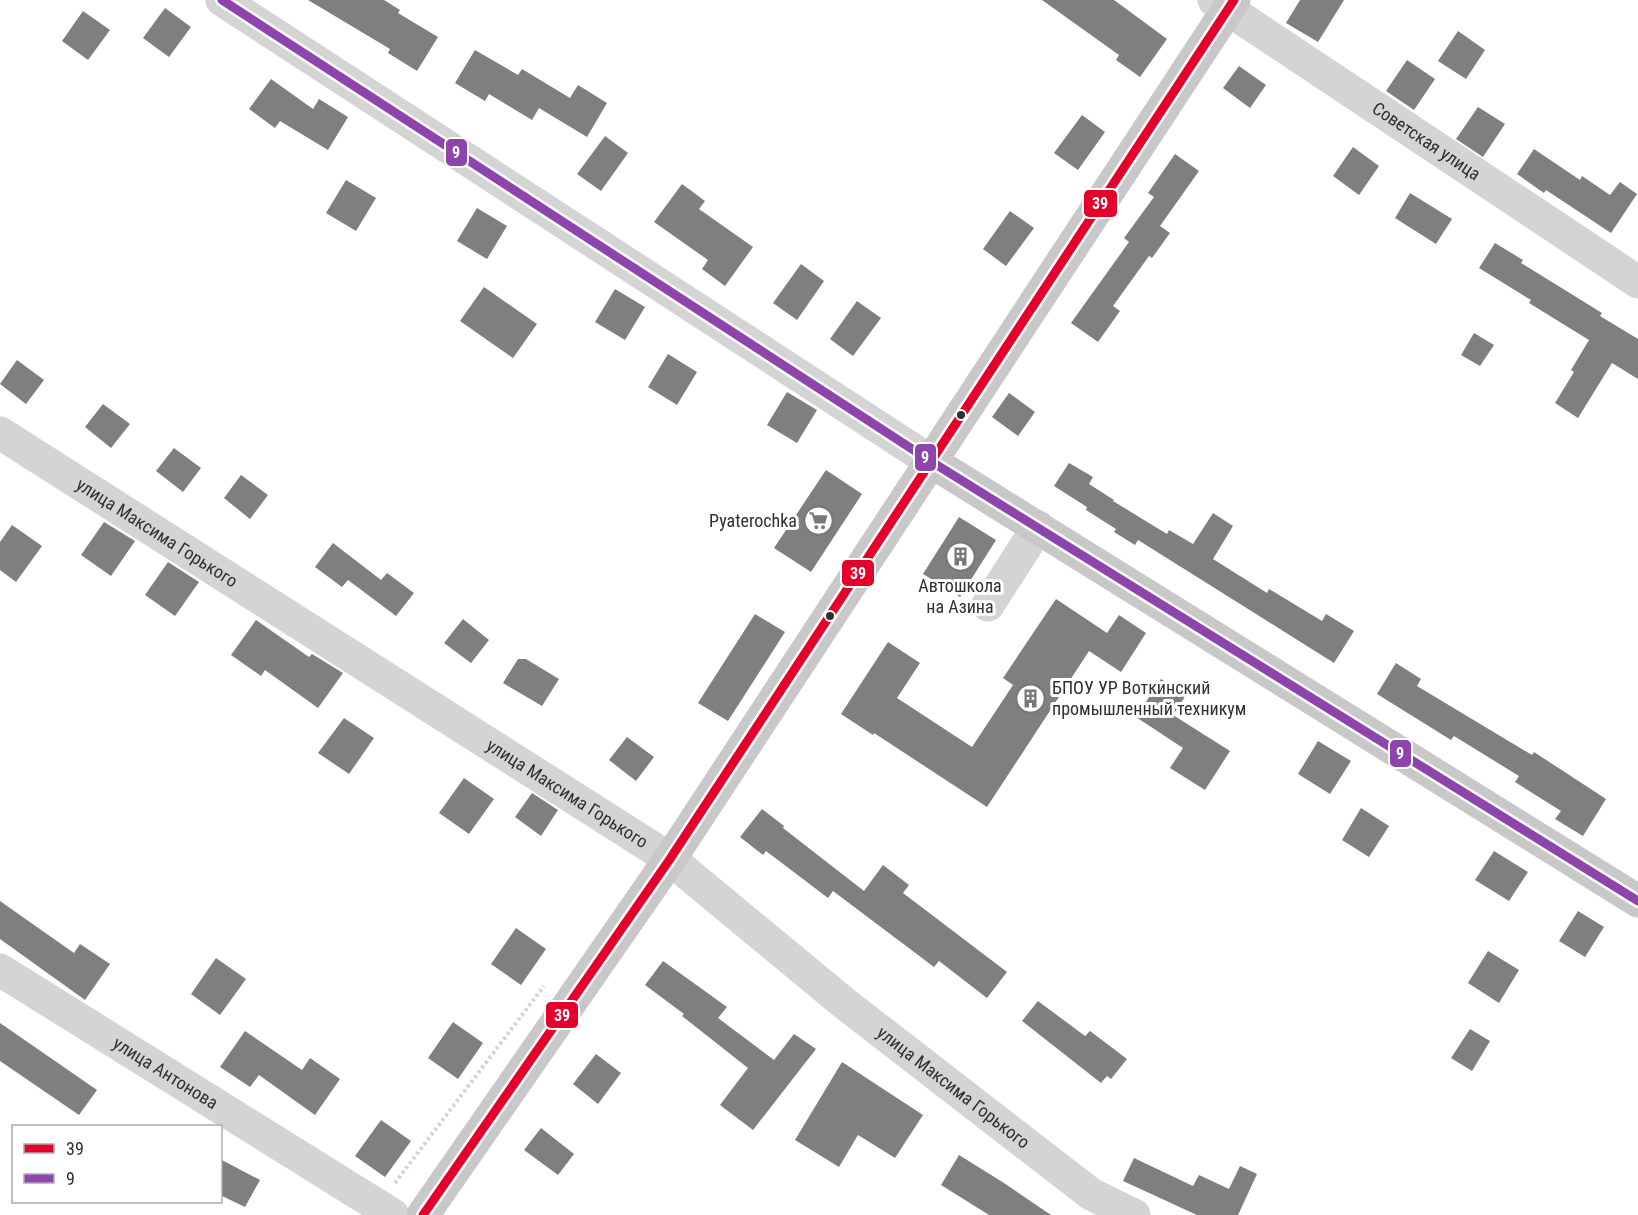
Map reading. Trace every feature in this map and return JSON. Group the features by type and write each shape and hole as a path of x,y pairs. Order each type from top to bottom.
{"main road":[{"path":"423,1215 670,860 932,462 1225,3"},
{"path":"932,462 1638,901"}],"street":[{"path":"222,0 932,462"},
{"name":"Советская улица","path":"1225,3 1638,282"},
{"name":"улица Максима Горького","path":"0,433 670,860 844,1002 1091,1194 1134,1215"},
{"path":"988,605 1038,527"},
{"name":"улица Антонова","path":"0,970 393,1215"}],"building":[{"path":"308,0 384,0 400,10 398,13 438,37 417,71 388,53 390,49"},
{"path":"1042,0 1114,0 1167,39 1140,77 1116,60 1119,55"},
{"path":"1300,0 1344,0 1318,42 1286,23"},
{"path":"165,8 191,27 169,57 143,38"},
{"path":"83,11 110,30 88,60 62,41"},
{"path":"1458,31 1485,50 1466,79 1438,61"},
{"path":"475,50 518,75 522,69 570,98 578,85 607,103 587,137 539,108 532,120 489,94 485,101 455,83"},
{"path":"1407,60 1435,79 1414,110 1386,91"},
{"path":"1239,66 1266,85 1250,108 1223,88"},
{"path":"271,79 313,109 319,99 348,117 328,150 280,121 275,128 249,109"},
{"path":"1478,107 1505,124 1483,157 1456,139"},
{"path":"1082,115 1105,132 1078,170 1054,153"},
{"path":"605,136 628,153 601,191 577,174"},
{"path":"1353,147 1379,166 1359,195 1333,176"},
{"path":"1534,149 1580,180 1582,176 1610,195 1620,182 1637,194 1611,233 1546,190 1544,193 1517,174"},
{"path":"1175,154 1199,171 1160,226 1170,233 1152,258 1149,256 1113,306 1120,311 1098,342 1071,323 1129,242 1124,238 1154,197 1148,193"},
{"path":"346,180 376,198 356,231 326,213"},
{"path":"682,184 705,201 699,209 753,247 725,286 702,269 708,260 654,222"},
{"path":"1410,193 1452,219 1436,244 1395,218"},
{"path":"477,208 507,226 487,259 457,241"},
{"path":"1010,211 1034,228 1006,266 983,249"},
{"path":"1495,243 1523,260 1521,263 1602,313 1600,316 1638,339 1638,379 1612,363 1578,418 1555,403 1574,372 1571,370 1589,340 1529,303 1531,300 1479,268"},
{"path":"801,264 824,281 797,320 773,303"},
{"path":"484,287 537,324 513,358 460,321"},
{"path":"615,289 645,307 625,340 595,322"},
{"path":"857,301 881,318 853,356 830,339"},
{"path":"1474,333 1494,345 1480,366 1461,355"},
{"path":"668,354 697,372 677,405 648,387"},
{"path":"17,360 44,380 26,404 0,384"},
{"path":"787,392 817,410 797,443 767,425"},
{"path":"1009,393 1035,412 1018,436 992,417"},
{"path":"103,404 130,424 111,448 85,427"},
{"path":"174,448 201,468 183,492 156,471"},
{"path":"1069,463 1093,477 1089,484 1113,501 1167,534 1169,530 1193,544 1213,513 1233,526 1213,559 1267,593 1269,589 1322,621 1326,614 1354,631 1334,663 1138,540 1135,545 1114,532 1116,529 1054,486"},
{"name":"Pyaterochka","path":"826,470 862,494 811,572 774,548"},
{"path":"241,475 268,495 250,519 224,498"},
{"name":"Автошкола на Азина","path":"959,517 996,540 960,597 923,574"},
{"path":"104,522 135,541 111,576 81,555"},
{"path":"12,525 42,546 16,582 0,570 0,542"},
{"path":"333,543 381,580 387,573 414,593 396,616 348,580 342,587 315,567"},
{"path":"168,562 199,582 175,616 145,595"},
{"name":"БПОУ УР Воткинский промышленный техникум","path":"1056,599 1107,633 1119,615 1146,633 1121,672 1089,651 987,807 841,714 888,642 920,663 897,698 972,747 1013,685 1003,678"},
{"path":"755,614 785,632 728,721 698,703"},
{"path":"463,619 489,640 471,663 444,643"},
{"path":"256,620 309,657 312,654 343,673 318,708 265,670 261,676 231,655"},
{"path":"518,659 526,659 559,679 542,706 503,683"},
{"path":"1396,663 1421,679 1417,686 1532,755 1534,752 1606,799 1583,836 1555,819 1561,811 1515,782 1519,776 1454,736 1451,740 1377,694"},
{"path":"1161,679 1186,695 1173,715 1230,751 1205,790 1170,768 1183,748 1136,717"},
{"path":"344,718 374,738 349,774 318,753"},
{"path":"627,737 654,757 636,781 609,760"},
{"path":"1318,741 1351,761 1330,794 1298,774"},
{"path":"464,778 494,799 469,834 439,813"},
{"path":"532,793 558,810 541,836 515,817"},
{"path":"1361,808 1389,826 1369,857 1342,840"},
{"path":"762,809 864,891 883,865 909,885 903,893 1007,972 987,998 939,961 934,967 833,891 828,898 766,851 763,855 740,837"},
{"path":"1494,851 1528,872 1509,901 1475,880"},
{"path":"0,901 74,953 80,944 110,964 85,1000 0,939"},
{"path":"1578,911 1604,927 1585,957 1559,941"},
{"path":"516,928 546,949 521,985 491,964"},
{"path":"1488,951 1519,970 1499,1003 1468,983"},
{"path":"216,958 246,979 220,1015 191,994"},
{"path":"663,961 727,1007 718,1018 774,1060 794,1034 816,1049 753,1130 720,1105 748,1068 682,1016 684,1014 645,985"},
{"path":"1038,1001 1085,1036 1090,1031 1127,1059 1111,1079 1107,1076 1101,1083 1022,1021"},
{"path":"453,1022 483,1043 458,1079 428,1058"},
{"path":"0,1023 97,1090 79,1115 0,1061"},
{"path":"1470,1029 1490,1041 1472,1071 1451,1058"},
{"path":"245,1031 302,1070 310,1058 340,1079 315,1115 259,1075 250,1087 220,1067"},
{"path":"596,1054 621,1073 598,1104 573,1084"},
{"path":"842,1062 923,1115 895,1158 858,1135 839,1167 795,1140"},
{"path":"381,1120 411,1141 385,1177 355,1156"},
{"path":"541,1128 574,1154 558,1175 524,1150"},
{"path":"959,1155 1051,1215 989,1215 941,1185"},
{"path":"1134,1158 1193,1186 1199,1175 1229,1189 1240,1166 1257,1174 1238,1215 1197,1215 1123,1181"},
{"path":"222,1160 260,1180 245,1207 222,1196"}],"transit line":[{"name":"9","path":"222,0 932,462 1638,901"},
{"name":"39","path":"423,1215 670,859 1234,0"}],"place":[{"name":"Pyaterochka","path":"818,521"},
{"name":"Автошкола на Азина","path":"960,557"},
{"name":"БПОУ УР Воткинский промышленный техникум","path":"1031,698"}]}
